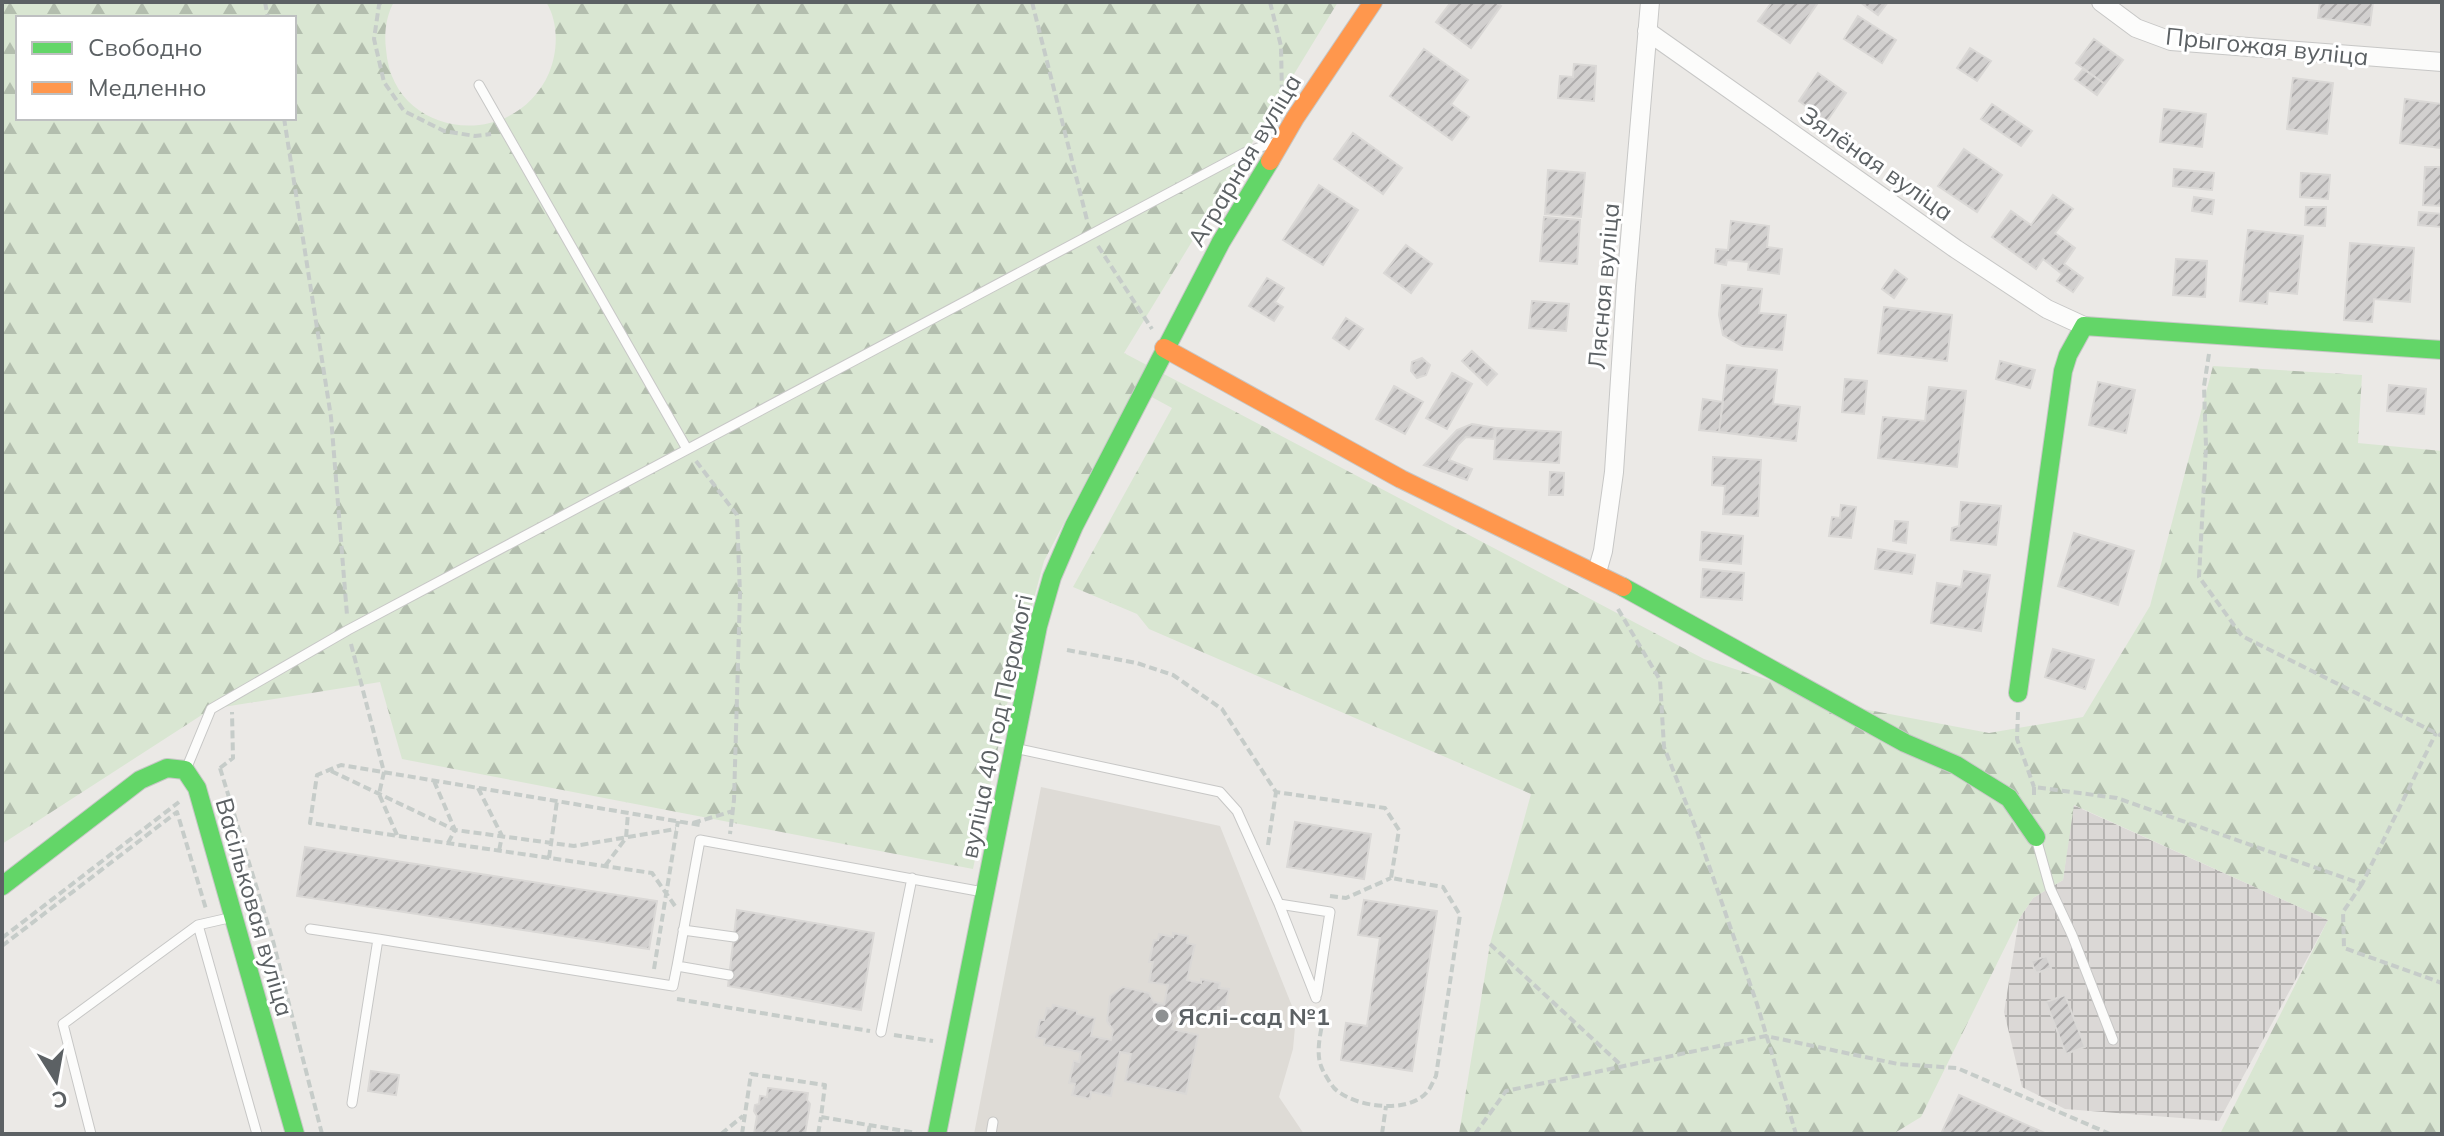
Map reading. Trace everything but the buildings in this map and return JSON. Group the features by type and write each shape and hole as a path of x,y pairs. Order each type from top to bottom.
{"street":[{"name":"Аграрная вуліца","path":"1164,348 1221,242 1282,139 1373,2"},
{"name":"Лясная вуліца","path":"1597,572 1614,472 1650,2"},
{"name":"Прыгожая вуліца","path":"2101,2 2136,28 2171,41 2442,62"},
{"name":"Зялёная вуліца","path":"1647,31 1956,249 2047,309 2084,326 2442,350"},
{"path":"2018,693 2063,371 2084,326"},
{"path":"1164,348 1401,479 1597,572 1905,743 1956,765 2009,798 2036,837"},
{"name":"вуліца 40 год Перамогі","path":"937,1134 1038,626 1052,577 1164,348"},
{"path":"2,886 140,780 167,768 185,770"},
{"name":"Васільковая вуліца","path":"185,770 197,788 290,1132"}],"lane":[{"path":"479,85 687,449"},
{"path":"185,770 211,709 348,630 1244,153 1282,139"},
{"path":"1014,748 1220,792 1237,811 1279,904 1316,998 1330,912 1279,904"},
{"path":"2036,837 2050,888 2113,1040"},
{"path":"310,929 673,986 700,840 987,892"},
{"path":"881,1032 912,878"},
{"path":"91,1134 63,1024 198,925 233,917"},
{"path":"198,925 257,1134"},
{"path":"683,930 734,937"},
{"path":"352,1103 378,939"},
{"path":"677,966 729,975"},
{"path":"991,1134 993,1122"}],"path":[{"path":"381,2 374,39 384,82 404,111 444,131 475,136 506,133"},
{"path":"1032,2 1091,235 1164,348"},
{"path":"1270,2 1281,46 1282,139"},
{"path":"284,120 331,417 348,630 384,772 379,794 397,836"},
{"path":"2212,336 2204,386 2206,447 2199,577 2242,636 2439,735 2362,884 2343,912 2344,948 2442,983"},
{"path":"687,449 737,515 740,594 733,811 729,845"},
{"path":"1613,599 1660,680 1664,747 1697,831 1796,1134"},
{"path":"1067,650 1137,663 1173,675 1222,709 1276,792 1266,856"},
{"path":"2018,693 2017,739 2034,787 2034,800"},
{"path":"232,697 233,758"},
{"path":"666,893 652,873 310,823 317,775 341,765 704,826"},
{"path":"220,768 273,941 322,1134"},
{"path":"330,770 455,830 574,846 676,829"},
{"path":"434,781 455,830"},
{"path":"2034,787 2117,798 2362,884"},
{"path":"478,788 502,836 499,851"},
{"path":"1276,792 1385,808 1399,830 1391,878"},
{"path":"549,858 557,801"},
{"path":"691,824 733,811"},
{"path":"605,866 626,838 628,813"},
{"path":"652,983 678,821"},
{"path":"717,828 730,830"},
{"path":"448,843 455,830"},
{"path":"1320,894 1346,898 1391,878 1443,887 1460,915 1436,1076 1426,1094 1407,1105 1386,1106 1358,1101 1334,1088 1320,1064 1320,1037 1326,1006"},
{"path":"1490,944 1622,1066"},
{"path":"1475,1134 1506,1091 1766,1036 1898,1064 1957,1068 2110,1134"},
{"path":"742,1134 751,1074 825,1085 818,1134"},
{"path":"1382,1134 1386,1106"},
{"path":"721,1134 745,1114"},
{"path":"821,1117 922,1134"},
{"path":"868,1134 870,1124"}],"shaded area":[{"path":"1041,787 1220,826 1296,1016 1293,1049 1279,1097 1304,1134 974,1134"},
{"path":"2073,805 2328,920 2219,1121 2065,1109 2022,1087 2004,1012 2019,919 2033,898 2063,880"}],"green space":[{"path":"2,2 394,2 387,19 385,37 393,79 409,102 431,117 457,125 484,124 510,116 532,99 549,73 554,56 555,28 546,2 1338,2 1124,353 1704,659 1853,707 1989,733 2083,717 2150,606 2213,366 2362,375 2358,443 2442,451 2442,1134 2220,1134 2328,920 2074,805 2063,880 2033,898 2019,919 1921,1117 1893,1134 1459,1134 1490,944 1531,794 1149,629 1137,614 1073,587 1172,408 1135,388 1044,561 1013,676 973,869 402,759 380,682 211,709 2,844"}],"traffic: fast":[{"path":"937,1134 1038,626 1052,577 1074,526 1221,242 1270,161"},
{"path":"2018,693 2063,371 2084,326 2442,350"},
{"path":"1623,587 1905,743 1956,765 2009,798 2036,837"},
{"path":"2,886 140,780 167,768 185,770 197,788 295,1134"}],"traffic: slow":[{"path":"1270,161 1373,2"},
{"path":"1164,348 1401,479 1623,587"}],"place":[{"name":"Яслі-сад №1","path":"1162,1016"}]}
